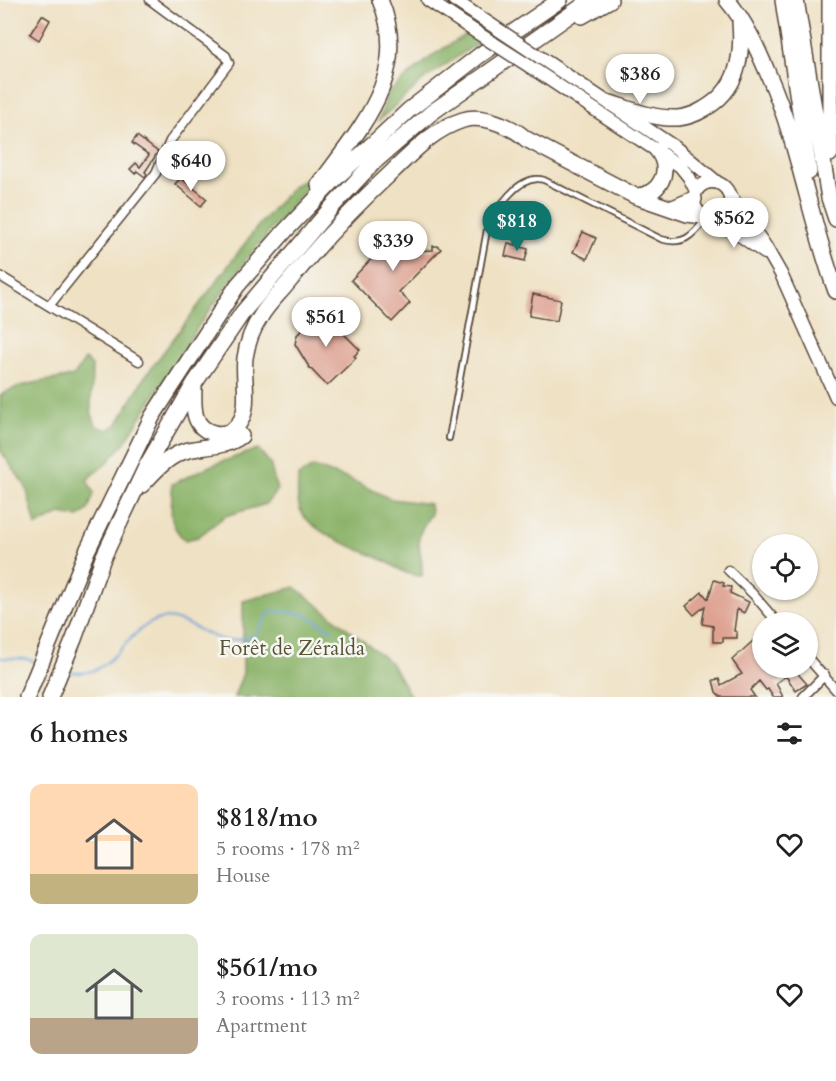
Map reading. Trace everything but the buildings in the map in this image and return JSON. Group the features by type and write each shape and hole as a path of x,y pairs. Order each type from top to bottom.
{"highway":[{"path":"285,231 373,107 388,73 391,52 388,24 380,0"},
{"path":"27,697 87,550 152,417 237,286 285,231 337,177 409,110 480,55 560,0"},
{"path":"50,697 103,558 134,494 170,423 243,312 331,208 373,163 431,113 591,0"},
{"path":"528,43 547,37 610,0"},
{"path":"727,0 760,55 784,114 816,232 836,291"},
{"path":"783,0 816,208 836,291"},
{"path":"796,0 828,188 836,219"},
{"path":"830,0 829,138 836,210"},
{"path":"611,103 642,114 679,118 698,113 712,105 728,89 737,70 741,53 740,19"},
{"path":"194,384 194,413 204,430 215,434 228,432 235,428 245,411 244,370 247,345 261,316 315,249 352,209 427,139 459,122 473,118 483,119 514,130 526,139 635,196 687,214 707,217"},
{"path":"134,494 160,466 179,453 200,447 227,444 245,432 254,409 251,380 254,355 264,329 276,309 305,272 338,236 426,148 446,135 475,125 526,139"},
{"path":"635,196 649,194 662,181 664,163 657,150"},
{"path":"673,208 695,195"}],"main road":[{"path":"428,0 680,166 689,177 695,195 695,207 707,217 753,243 772,259"},
{"path":"454,0 611,103 676,148 725,187 772,259 836,397"},
{"path":"695,195 703,184 718,183"},
{"path":"707,217 719,217 726,212 730,204 730,195"}],"street":[{"path":"49,306 156,172 170,141 229,63 226,56 150,0"},
{"path":"0,276 139,361"},
{"path":"728,570 768,612"},
{"path":"818,668 836,690"},
{"path":"803,697 825,675"}],"lane":[{"path":"449,438 487,230 490,222 519,185 532,179 544,180 670,242 679,242 688,237 707,217"}],"green space":[{"path":"468,33 482,40 425,79 379,120 388,93 433,55"},
{"path":"324,168 248,257 197,328 125,442 109,461 87,480 94,493 88,510 78,517 60,514 36,526 26,487 0,450 0,396 25,385 74,376 85,359 92,366 91,411 96,426 108,430 117,425 144,378 258,226 293,186"},
{"path":"258,449 270,463 277,490 266,504 225,516 198,537 185,540 172,521 172,484 210,466"},
{"path":"313,467 349,479 391,499 430,504 431,514 424,524 419,539 422,576 406,573 383,560 337,540 314,526 306,518 298,501 298,476"},
{"name":"Forêt de Zéralda","path":"295,587 391,663 411,697 234,697 243,673 243,601"}],"waterway":[{"path":"67,671 82,673 95,670 116,654 136,633 160,619 168,618 184,622 225,640 253,637 270,612 297,613 333,631"},
{"path":"0,658 27,659 36,662"}]}
